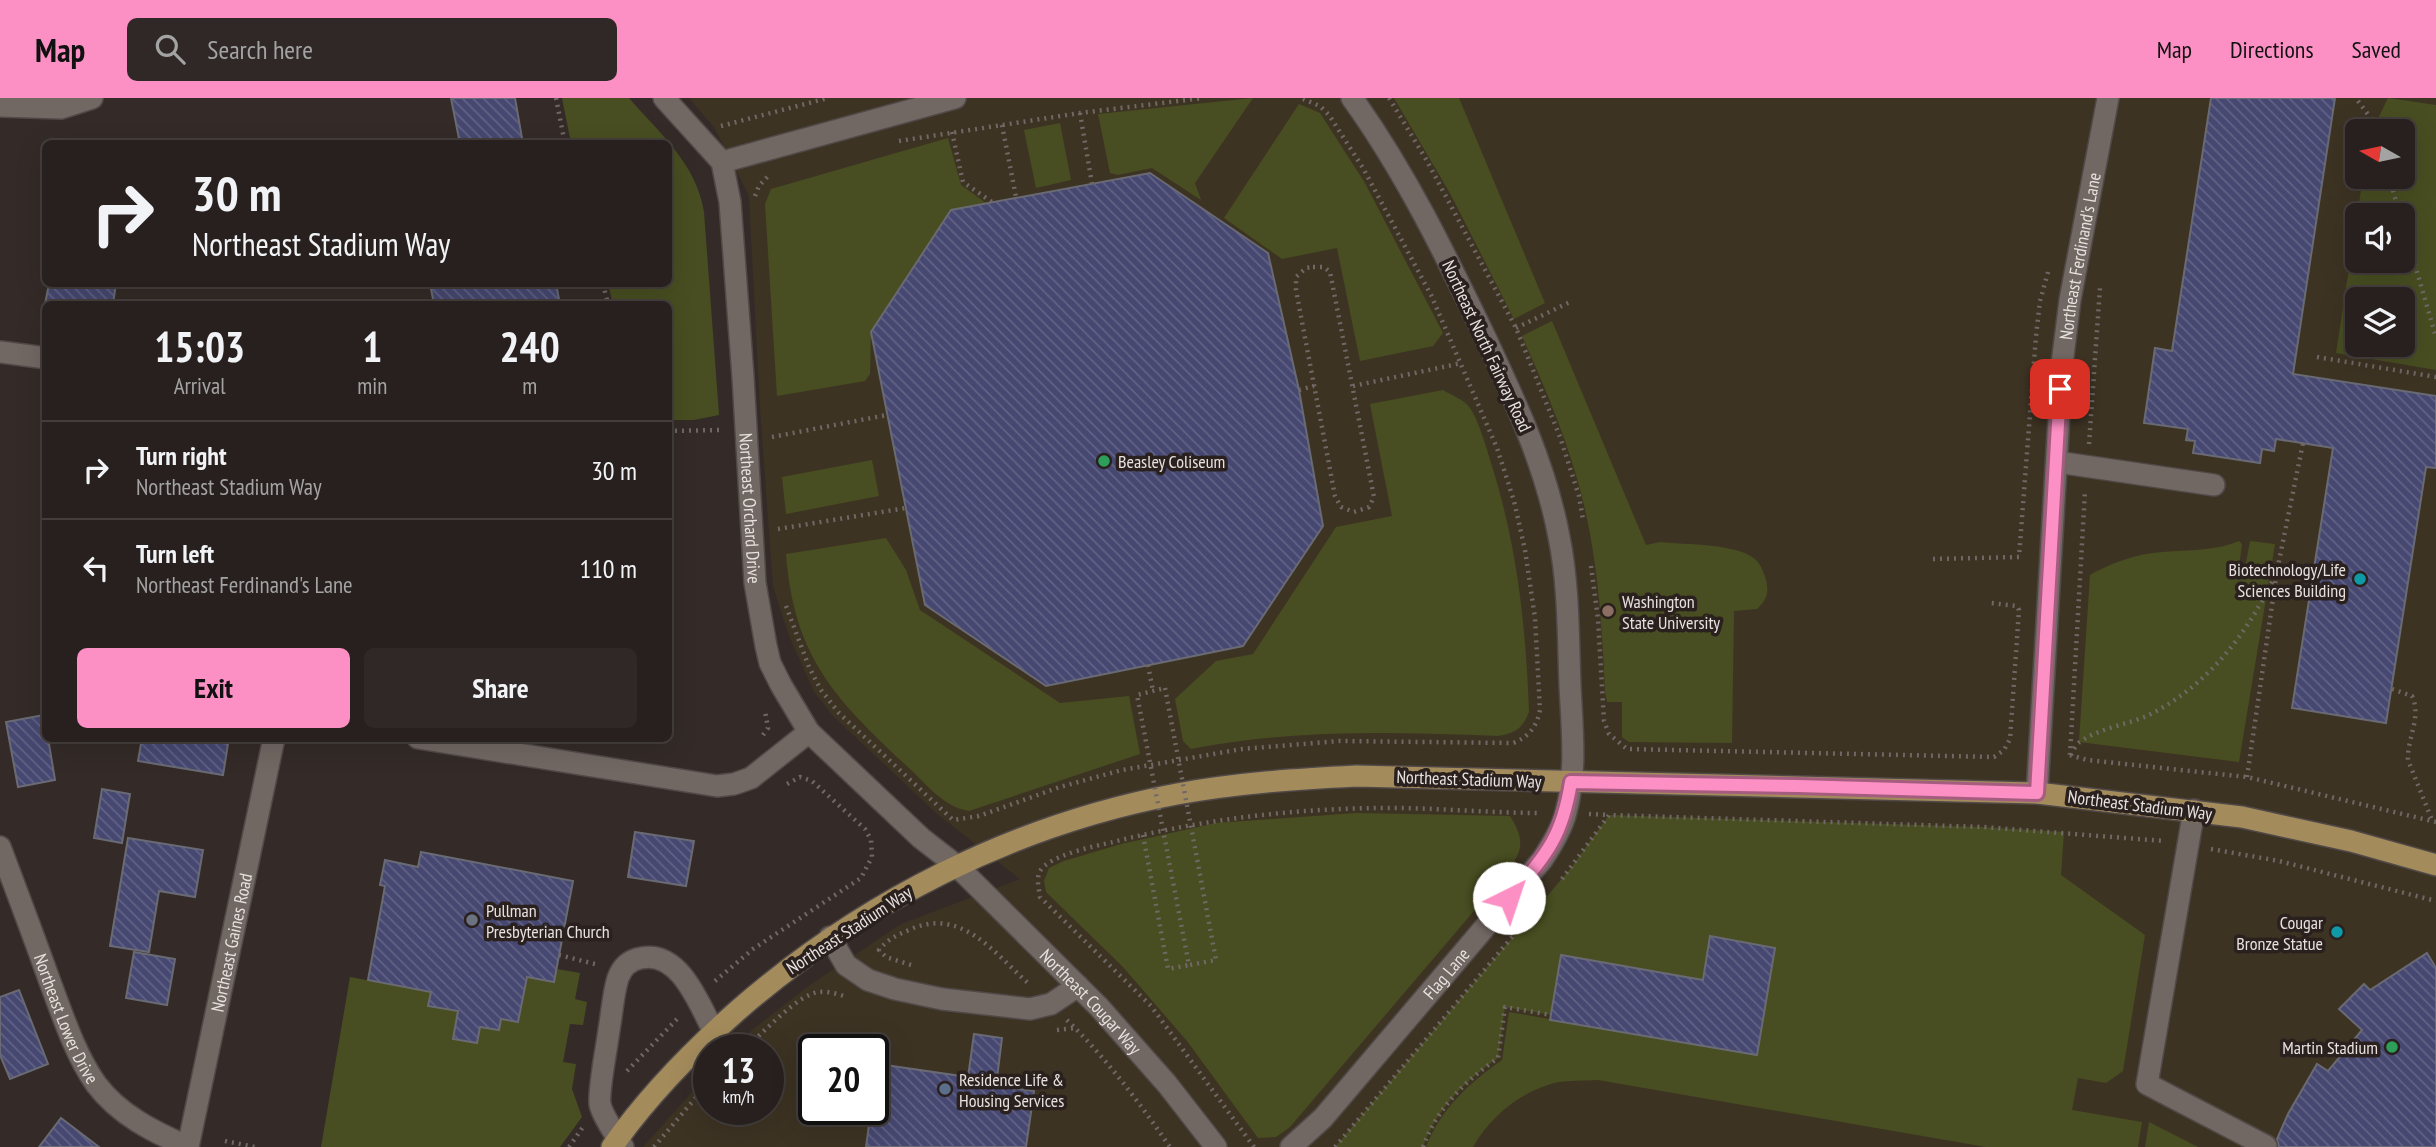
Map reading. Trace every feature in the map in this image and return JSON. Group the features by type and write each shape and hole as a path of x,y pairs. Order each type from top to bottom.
{"main road":[{"name":"Northeast Stadium Way","path":"618,1144 662,1084 714,1031 776,977 830,937 899,894 1014,840 1128,805 1217,787 1264,781 1356,776 2037,793 2242,817 2351,841 2436,865"}],"street":[{"path":"0,106 61,108 92,98"},
{"path":"664,98 722,162 955,98"},
{"name":"Northeast North Fairway Road","path":"1352,98 1376,132 1435,234 1511,390 1548,487 1560,539 1569,614 1571,782"},
{"name":"Northeast Ferdinand's Lane","path":"2037,793 2062,364 2070,300 2108,98"},
{"name":"Northeast Orchard Drive","path":"722,162 731,215 744,377 755,583 771,663 809,732 921,838 957,866"},
{"path":"0,352 42,357"},
{"path":"2057,462 2214,485"},
{"path":"443,742 717,786 751,778 809,732"},
{"name":"Northeast Gaines Road","path":"188,1147 273,742"},
{"name":"Flag Lane","path":"1291,1147 1323,1118 1542,860 1566,813 1571,782"},
{"path":"2194,810 2147,1084 2266,1146"},
{"name":"Northeast Lower Drive","path":"0,847 65,1021 97,1084 147,1129 188,1147"},
{"name":"Northeast Cougar Way","path":"957,866 1078,986 1167,1084 1216,1147"},
{"path":"830,937 846,965 868,980 942,999 1030,1009 1051,1004 1078,986"},
{"path":"618,1144 600,1105 613,1007 622,970 634,959 663,959 680,975 714,1031"}],"path":[{"path":"556,98 564,140"},
{"path":"716,120 721,126 732,124 828,98"},
{"path":"892,142 1080,113 1203,98"},
{"path":"1389,98 1427,162 1516,328 1560,437 1579,496 1583,521"},
{"path":"785,598 797,640 827,698 846,720 953,820 979,816 1060,787 1122,770 1242,749 1339,741 1513,743 1534,728 1540,710 1535,618 1525,550 1514,501 1497,448 1431,295 1363,168 1329,115 1320,106 1304,99"},
{"path":"2358,101 2371,119"},
{"path":"1080,113 1092,184"},
{"path":"1002,125 1016,198"},
{"path":"952,132 963,182 992,202"},
{"path":"755,206 758,186 776,170"},
{"path":"1933,559 2019,557 2039,313 2051,260"},
{"path":"2415,265 2436,337"},
{"path":"1324,267 1330,272 1353,386 1374,497 1369,507 1354,512 1341,507 1335,496 1295,284 1296,277 1306,268 1324,267"},
{"path":"2070,755 2086,466 2100,277"},
{"path":"1516,328 1570,302"},
{"path":"2317,357 2436,377"},
{"path":"1353,386 1462,363"},
{"path":"1299,390 1314,386"},
{"path":"772,437 887,415"},
{"path":"771,423 773,450"},
{"path":"672,431 723,429 724,442"},
{"path":"2247,777 2277,571 2303,443"},
{"path":"778,528 906,508"},
{"path":"777,516 779,541"},
{"path":"1590,560 1598,619 1604,722 1609,734 1627,749 1994,757 2004,750 2010,739 2019,610 2017,607 1991,603"},
{"path":"2070,755 2079,742 2152,713 2173,701 2206,675 2240,638 2277,571"},
{"path":"1148,664 1153,691"},
{"path":"1143,835 1168,969 1216,960 1165,688 1137,695 1189,965"},
{"path":"2392,689 2412,696 2416,705 2407,750 2408,760 2434,821"},
{"path":"759,743 768,728 768,714 762,705"},
{"path":"2070,755 2087,760 2247,777 2434,821"},
{"path":"569,1147 624,1075 696,999 753,949 861,878 872,858 871,840 865,829 812,780 800,777 782,788"},
{"path":"1254,1147 1151,1006 1040,897 1038,877 1049,863 1094,846 1234,818 1272,813 1403,808 1983,827 2109,835 2279,861 2436,901"},
{"path":"1553,889 1609,816"},
{"path":"1335,1147 1527,920"},
{"path":"761,1034 788,1009 813,993 832,993 851,998"},
{"path":"1423,1147 1427,1133 1446,1104 1469,1078 1498,1058 1505,1007 1551,1015"},
{"path":"1053,1030 1076,1028"},
{"path":"654,1147 693,1101"},
{"path":"225,1141 255,1147"}],"shaded area":[{"name":"Washington State University","path":"689,98 2436,98 2436,1147 643,1147 693,1091 693,1125 784,1125 784,1034 748,1034 807,987 901,924 1020,879 936,813 834,717 814,692 789,636 773,586 749,196 714,127"}],"green space":[{"path":"562,98 629,98 667,140 570,140"},
{"path":"1253,98 1195,183 1201,200 1152,168 1118,175 1110,173 1098,114"},
{"path":"1394,98 1459,98 1545,303 1514,319 1451,195"},
{"path":"2388,98 2436,105 2436,370 2360,357 2415,357 2415,287 2346,287 2348,273 2415,273 2415,203 2359,203 2361,189 2415,189 2415,119 2378,119"},
{"path":"1299,104 1320,113 1365,183 1443,333 1433,346 1360,361 1337,248 1282,259 1224,218"},
{"path":"1060,123 1071,180 1036,188 1024,130"},
{"path":"948,138 961,185 986,203 951,210 871,332 870,374 865,381 777,396 765,204 771,189"},
{"path":"672,146 693,179 704,212 719,415 694,420 672,420 672,301 612,301 609,287 672,287"},
{"path":"2345,294 2345,355 2336,353"},
{"path":"1552,321 1646,545 1660,542 1737,550 1756,560 1763,572 1767,589 1763,602 1757,609 1734,611 1732,743 1629,742 1622,737 1622,702 1607,702 1597,582 1583,501 1558,422 1522,336"},
{"path":"1443,390 1468,405 1473,413 1500,493 1519,586 1529,712 1524,722 1514,732 1498,736 1382,733 1306,735 1191,749 1183,741 1175,699 1216,661 1253,654 1336,527 1392,516 1370,404"},
{"path":"872,460 879,496 786,514 782,477"},
{"path":"886,538 906,570 920,610 1060,703 1129,696 1140,754 969,811 952,805 936,794 883,744 840,698 809,649 798,622 791,590 786,554"},
{"path":"2239,541 2242,544 2239,566 2245,568 2250,541 2275,544 2239,762 2079,742 2090,575 2134,557 2211,548"},
{"path":"1356,813 1510,816 1520,838 1519,850 1508,871 1290,1127 1276,1137 1258,1138 1187,1041 1123,967 1046,892 1044,881 1049,868 1064,861 1121,844 1216,823"},
{"path":"1609,815 2064,832 2061,875 2145,935 2123,1071 2106,1083 2078,1078 2072,1110 2142,1122 2138,1147 1986,1147 1598,1080 1559,1082 1529,1093 1497,1116 1473,1147 1426,1147 1432,1133 1457,1098 1502,1060 1509,1012 1756,1055 1775,948 1710,936 1703,980 1561,955 1551,1015 1505,1007 1498,1058 1453,1097 1436,1120 1423,1147 1335,1147 1571,868"},
{"path":"557,969 580,973 575,999 587,1002 583,1025 570,1024 563,1062 576,1064 572,1089 582,1117 560,1147 321,1147 350,977 431,992 429,1006 458,1011 453,1039 477,1043 480,1027 499,1030 501,1019 518,1021 527,977 554,982"},
{"path":"2149,1122 2198,1147 2145,1147"}],"building":[{"path":"451,98 515,98 522,140 459,140"},
{"path":"2211,98 2335,98 2293,374 2436,396 2436,468 2426,467 2386,723 2292,708 2333,448 2276,439 2274,451 2262,449 2260,463 2193,453 2195,441 2186,440 2188,429 2144,423 2155,348 2172,351"},
{"name":"Beasley Coliseum","path":"1150,173 1268,253 1299,390 1323,526 1243,646 1046,686 925,605 871,332 951,210"},
{"path":"48,287 116,287 113,301 46,301"},
{"path":"431,287 557,287 559,301 433,301"},
{"path":"42,715 42,742 49,742 55,780 18,787 6,722"},
{"path":"141,742 228,744 223,775 138,761"},
{"path":"102,789 130,794 122,843 94,838"},
{"path":"635,832 694,841 686,886 628,877"},
{"path":"128,838 203,850 195,897 159,891 149,952 110,946"},
{"name":"Pullman Presbyterian Church","path":"421,852 573,881 554,982 527,977 518,1022 501,1019 499,1030 480,1027 477,1043 453,1039 458,1011 428,1006 431,992 368,980 385,886 380,885 385,860 418,867"},
{"path":"1710,936 1775,948 1757,1055 1550,1020 1561,955 1703,980"},
{"path":"134,952 175,959 167,1005 126,998"},
{"name":"Martin Stadium","path":"2427,953 2436,968 2436,1147 2279,1147 2277,1139 2288,1114 2317,1064 2328,1071 2362,1030 2339,1009 2364,984 2370,990"},
{"path":"19,990 48,1064 10,1079 0,1055 0,997"},
{"name":"Residence Life & Housing Services","path":"974,1034 1002,1038 996,1086 1034,1091 1026,1147 866,1147 869,1125 889,1125 889,1066 968,1077"},
{"path":"61,1118 99,1147 39,1147"}],"place":[{"name":"Beasley Coliseum","path":"1104,461"},
{"name":"Biotechnology/Life Sciences Building","path":"2360,579"},
{"name":"Washington State University","path":"1608,611"},
{"name":"Pullman Presbyterian Church","path":"472,920"},
{"name":"Cougar Bronze Statue","path":"2337,932"},
{"name":"Martin Stadium","path":"2392,1047"},
{"name":"Residence Life & Housing Services","path":"945,1089"}],"route":[{"path":"1509,898 1553,843 1566,813 1571,782 2037,793 2060,389"}]}
